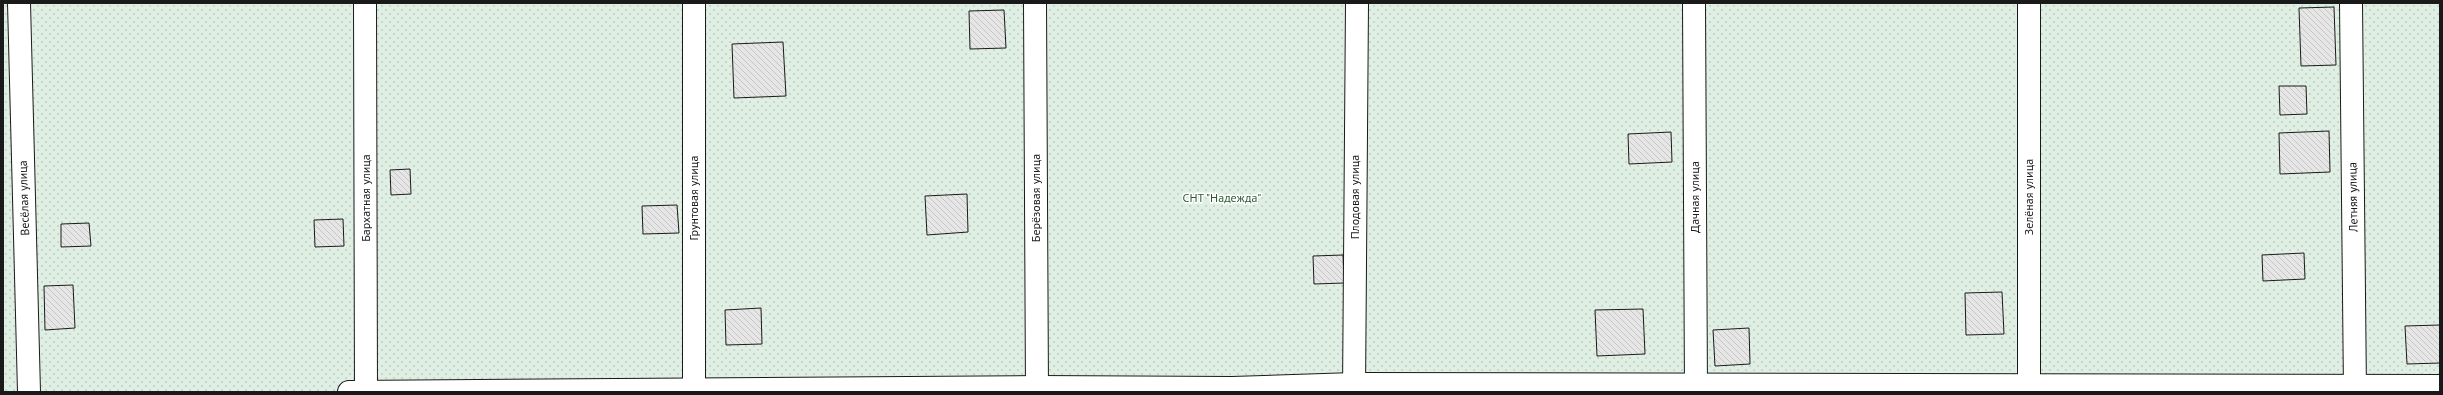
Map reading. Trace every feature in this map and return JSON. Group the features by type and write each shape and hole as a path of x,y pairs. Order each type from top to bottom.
{"street":[{"name":"Весёлая улица","path":"19,3 29,392"},
{"name":"Бархатная улица","path":"360,392 365,3"},
{"name":"Грунтовая улица","path":"694,3 694,391"},
{"name":"Берёзовая улица","path":"1035,3 1037,390"},
{"name":"Плодовая улица","path":"1354,388 1357,3"},
{"name":"Дачная улица","path":"1694,3 1696,389"},
{"name":"Зелёная улица","path":"2029,3 2029,388"},
{"name":"Летняя улица","path":"2351,3 2355,389"},
{"path":"360,392 1232,388 2355,389 2440,386"}],"green space":[{"name":"СНТ \"Надежда\"","path":"3,3 2440,3 2440,392 3,392"}],"building":[{"path":"2334,7 2336,65 2301,66 2299,8"},
{"path":"1004,10 1006,48 970,49 969,11"},
{"path":"783,42 786,96 734,98 732,44"},
{"path":"2279,86 2306,86 2307,114 2280,115"},
{"path":"2329,131 2330,172 2280,174 2279,133"},
{"path":"1671,132 1672,162 1629,164 1628,134"},
{"path":"410,169 411,194 391,195 390,170"},
{"path":"967,194 968,232 927,235 925,196"},
{"path":"677,205 679,233 643,234 642,206"},
{"path":"343,219 344,246 315,247 314,220"},
{"path":"89,223 91,246 61,247 61,224"},
{"path":"2304,253 2305,279 2263,281 2262,255"},
{"path":"1343,255 1344,283 1314,284 1313,256"},
{"path":"73,285 75,328 45,330 44,286"},
{"path":"2002,292 2004,334 1966,335 1965,293"},
{"path":"761,308 762,344 726,345 725,310"},
{"path":"1643,309 1645,354 1597,356 1595,310"},
{"path":"2440,325 2440,363 2407,364 2405,326"},
{"path":"1749,328 1750,364 1715,366 1713,330"}]}
